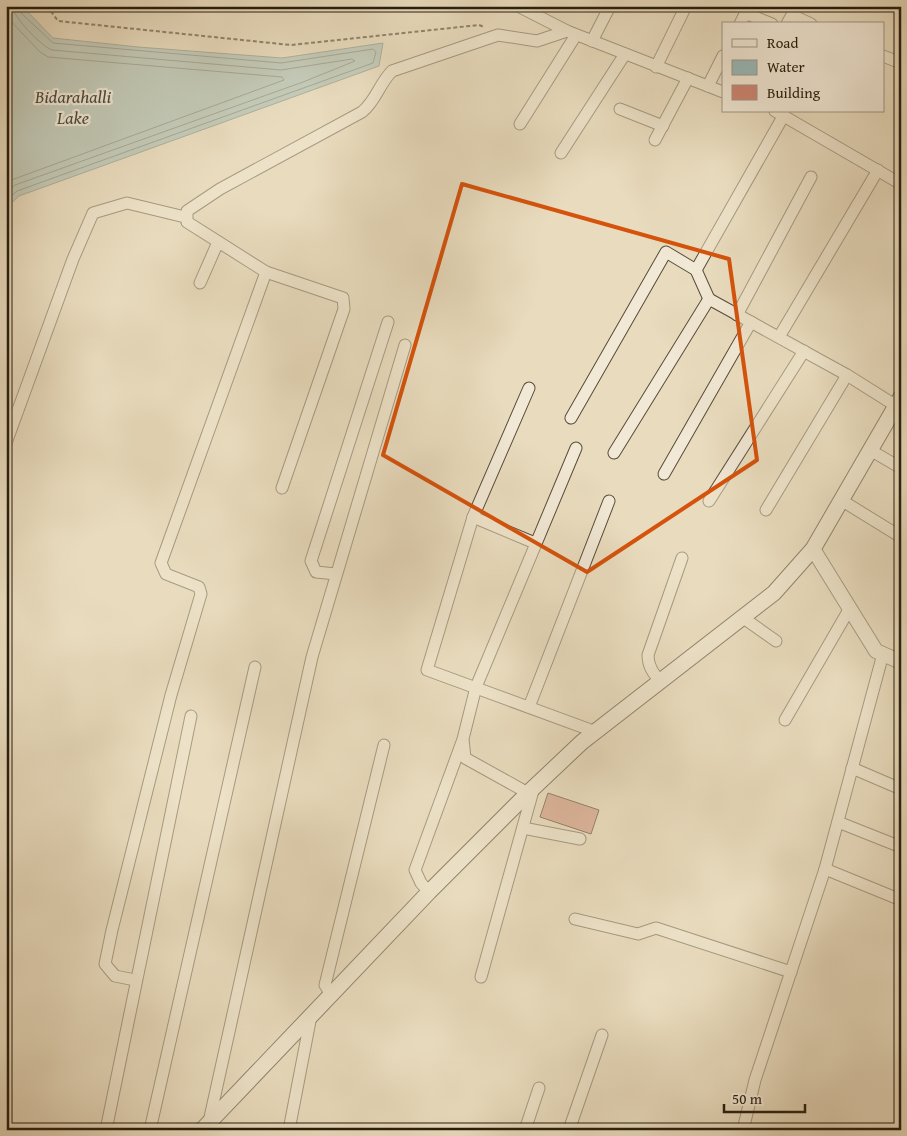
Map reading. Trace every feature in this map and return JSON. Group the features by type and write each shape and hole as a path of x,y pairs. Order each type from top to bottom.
{"main road":[{"path":"206,1126 429,892 531,790 596,732 774,593 813,549 899,404"}],"street":[{"path":"518,6 572,33 722,92"},
{"path":"592,41 610,6"},
{"path":"656,66 686,6"},
{"path":"745,14 767,22"},
{"path":"788,22 792,15 807,22"},
{"path":"282,488 344,309 343,298 266,272 187,222 185,217 187,211 220,189 362,112 375,99 382,84 392,71 498,35 537,41 572,33"},
{"path":"520,124 572,33"},
{"path":"561,153 625,54"},
{"path":"884,56 901,63"},
{"path":"708,86 722,58"},
{"path":"655,140 688,78"},
{"path":"620,109 663,126"},
{"path":"696,270 779,113 901,184"},
{"path":"779,338 878,170"},
{"path":"738,315 812,176"},
{"path":"6,443 31,368 73,258 93,213 127,203 185,217"},
{"path":"200,283 218,242"},
{"path":"571,418 666,252 696,270 709,299 899,404"},
{"path":"135,980 115,976 105,964 166,714 201,594 199,587 193,583 166,574 161,563 266,272"},
{"path":"614,452 709,299"},
{"path":"336,574 316,572 311,561 388,322"},
{"path":"664,474 752,322"},
{"path":"206,1126 310,664 405,345"},
{"path":"709,501 804,351"},
{"path":"766,510 848,375"},
{"path":"529,388 473,517 427,670 596,732"},
{"path":"429,892 421,883 415,870 464,739 476,687 576,448"},
{"path":"870,450 901,468"},
{"path":"841,500 901,537"},
{"path":"529,707 609,501"},
{"path":"473,517 535,543"},
{"path":"813,549 876,651 901,662"},
{"path":"660,681 648,662 648,655 682,558"},
{"path":"785,720 850,608"},
{"path":"742,617 776,641"},
{"path":"743,1130 755,1080 825,869 883,654"},
{"path":"150,1130 255,667"},
{"path":"106,1130 190,716"},
{"path":"464,739 466,758 531,790 523,828 481,977"},
{"path":"331,995 325,985 384,745"},
{"path":"852,768 901,789"},
{"path":"838,822 901,847"},
{"path":"523,828 580,839"},
{"path":"825,869 901,900"},
{"path":"574,919 638,934 656,928 791,972"},
{"path":"290,1130 311,1016"},
{"path":"569,1130 602,1035"},
{"path":"527,1129 539,1088"}],"path":[{"path":"47,6 58,21 291,45 479,25 498,35"}],"highlighted area":[{"path":"462,184 729,259 757,460 587,572 383,455"}],"water":[{"name":"Bidarahalli Lake","path":"6,6 22,6 53,38 138,47 282,58 383,43 379,66 19,196 6,208"}],"building":[{"path":"548,793 599,810 591,834 540,817"}]}
